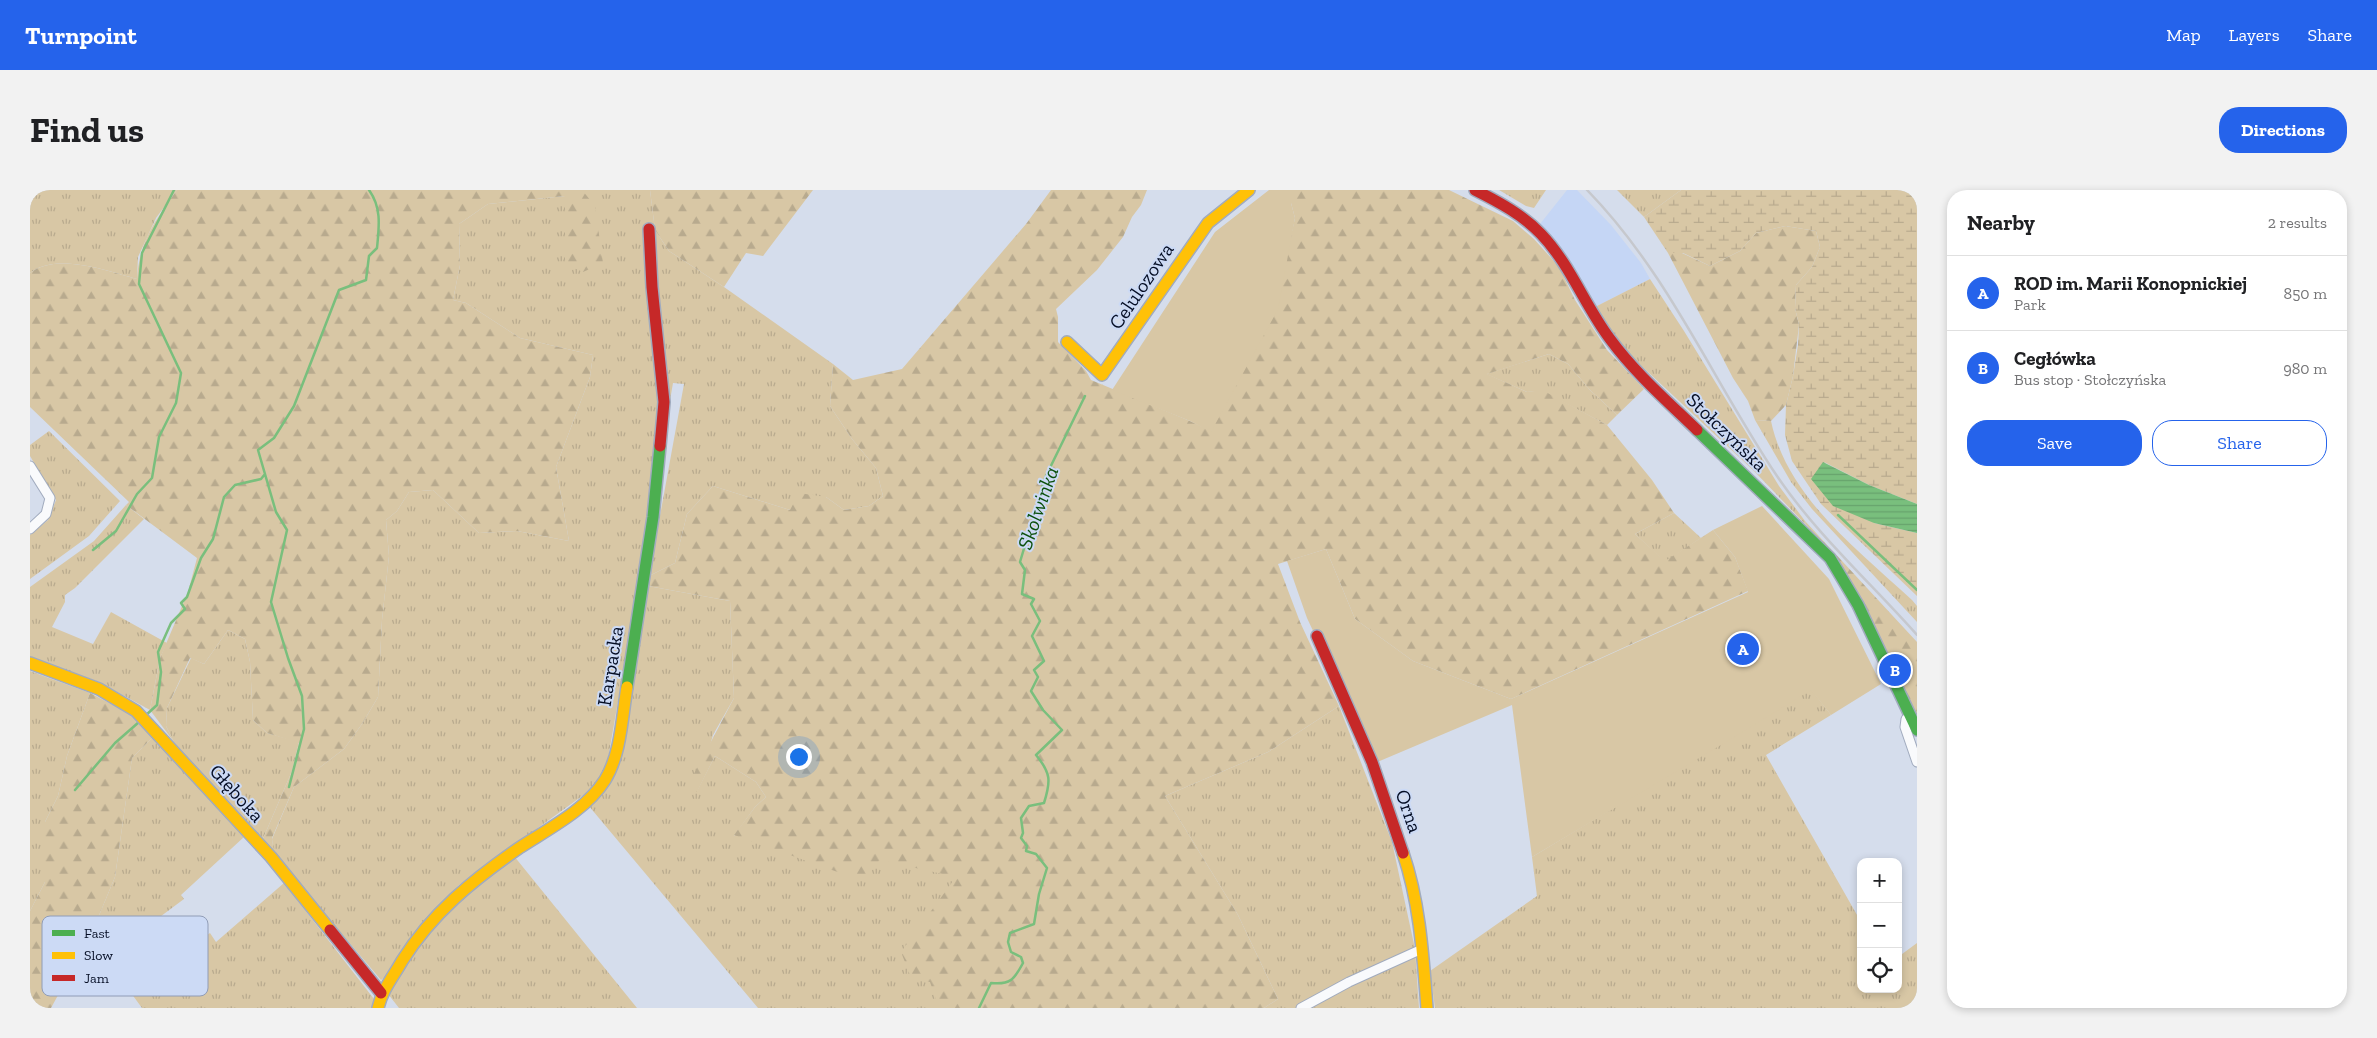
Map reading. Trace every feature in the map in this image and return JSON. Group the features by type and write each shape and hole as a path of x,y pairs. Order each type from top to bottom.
{"street":[{"name":"Celulozowa","path":"1067,342 1102,375 1208,223 1249,190"},
{"name":"Stołczyńska","path":"1476,190 1525,220 1541,234 1574,279 1593,315 1616,349 1639,374 1825,553 1841,574 1855,600 1917,730"},
{"name":"Karpacka","path":"378,1008 381,992 394,975 414,939 437,912 481,874 562,819 591,796 604,781 611,764 619,736 653,517 663,413 649,229"},
{"path":"30,466 50,498 46,514 30,529"},
{"name":"Orna","path":"1317,636 1372,762 1411,876 1422,949 1427,1008"},
{"name":"Głęboka","path":"30,664 105,691 136,711 271,857 381,992"},
{"path":"1910,717 1906,719 1905,727 1917,762"},
{"path":"1303,1008 1349,982 1422,949"}],"shaded area":[{"path":"1567,190 1577,190 1611,225 1641,263 1650,279 1595,307 1567,256 1540,224"},
{"path":"1823,462 1869,485 1917,504 1917,533 1874,523 1833,506 1811,479"}],"green space":[{"path":"30,190 177,190 156,218 138,257 137,279 97,268 68,264 54,264 41,267 30,273"},
{"path":"177,190 582,190 595,206 603,263 583,272 565,264 565,196 488,204 459,224 460,265 453,300 466,303 520,338 593,355 590,377 556,467 569,541 517,531 479,533 433,490 409,492 397,511 386,520 389,556 382,620 378,697 344,749 294,787 272,838 274,854 262,841 292,771 299,743 267,733 253,720 250,662 245,639 228,630 204,664 190,658 167,708 166,726 174,742 150,710 160,658 188,592 197,558 126,505 129,502 30,407 30,273 41,267 54,264 68,264 97,268 137,279 138,266 145,242 162,211"},
{"path":"582,190 650,190 655,230 669,251 724,287 833,364 830,406 852,439 876,468 883,496 869,506 844,510 826,497 790,510 713,486 687,514 675,563 649,576 684,384 673,383 608,759 600,779 585,794 459,885 417,931 390,973 381,980 274,854 272,839 294,787 344,749 378,697 382,620 389,556 386,520 397,511 409,492 433,490 479,533 517,531 569,541 556,467 590,377 593,355 520,338 466,303 453,300 460,265 459,224 488,204 565,196 565,264"},
{"path":"650,190 813,190 763,256 746,253 724,287 669,251 655,230"},
{"path":"1051,190 1147,190 1123,237 1097,270 1056,309 1058,317 1058,342 1086,371 1091,380 1211,431 1289,245 1295,218 1291,203 1291,190 1449,190 1513,221 1534,239 1560,269 1575,300 1607,350 1644,389 1617,415 1590,390 1568,364 1549,354 1487,374 1527,392 1542,390 1607,425 1652,480 1674,513 1635,534 1665,561 1713,530 1735,557 1748,591 1511,699 1413,661 1355,619 1326,549 1278,564 1300,622 1339,706 1268,752 1165,796 1238,915 1278,999 1264,1008 939,1008 930,982 912,980 901,952 956,877 880,860 860,880 734,835 755,807 766,797 756,782 715,756 697,792 688,785 734,698 730,601 648,586 649,576 675,563 687,514 713,486 790,510 799,493 826,497 844,510 869,506 883,496 876,468 852,439 830,406 833,364 853,380 902,369 1026,224"},
{"path":"1269,190 1291,190 1291,203 1295,218 1278,309 1211,432 1190,421 1112,390 1215,232"},
{"path":"1499,190 1546,190 1534,208 1526,206"},
{"path":"1617,190 1681,190 1644,217"},
{"path":"1681,190 1917,190 1917,504 1869,485 1824,462 1874,523 1917,533 1917,596 1821,504 1792,461 1785,435 1786,405 1798,345 1799,325 1795,308 1796,285 1812,267 1820,247 1816,231 1785,226 1756,233 1740,251 1710,266 1683,253 1668,253 1644,217"},
{"path":"1785,226 1816,231 1820,247 1812,267 1796,285 1795,308 1799,325 1793,376 1786,405 1771,421 1755,420 1748,401 1733,378 1668,253 1682,253 1710,266 1740,251 1756,233"},
{"path":"1650,279 1779,486 1806,525 1754,471 1619,345 1595,307"},
{"path":"1549,354 1568,364 1590,390 1617,415 1607,425 1542,391 1527,392 1486,374"},
{"path":"1103,384 1118,1008 758,1008 588,805 605,790 648,586 730,601 734,698 713,735 697,791 715,756 756,782 766,797 755,807 734,836 975,580"},
{"path":"1755,420 1771,421 1779,448 1792,474 1808,498 1848,541 1912,600 1917,606 1917,622 1812,509 1791,482"},
{"path":"49,431 120,501 89,536 30,579 30,535 48,520 56,500 30,456 30,445"},
{"path":"126,505 144,519 75,588 65,595 65,602 52,627 93,644 111,612 167,643 160,658 150,710 99,682 30,657 30,587 94,541"},
{"path":"1762,506 1829,579 1881,684 1831,715 1811,690 1532,857 1512,705 1375,763 1307,618 1287,561 1326,549 1355,619 1413,661 1511,699 1748,592 1735,557 1713,530"},
{"path":"1674,513 1701,538 1665,562 1635,534"},
{"path":"1805,521 1917,642 1917,719 1834,555 1806,525"},
{"path":"228,630 245,639 250,662 253,720 267,733 299,742 292,771 262,841 174,742 166,726 167,708 191,658 204,664"},
{"path":"30,671 90,693 67,756 58,796 45,822 45,882 30,911"},
{"path":"1811,689 1831,715 1766,755 1857,915 1857,993 1902,993 1902,954 1917,943 1917,1008 1435,1008 1430,971 1537,896 1532,857"},
{"path":"90,693 138,718 154,736 132,758 115,877 99,916 42,916 42,996 58,996 51,1008 30,1008 30,911 45,882 45,822 58,796 67,756"},
{"path":"1339,706 1392,842 1415,949 1419,1008 1264,1008 1278,999 1238,915 1165,796 1268,752"},
{"path":"154,736 244,837 181,895 184,899 161,916 99,916 115,877 132,758"},
{"path":"514,856 637,1008 399,1008 388,994 391,986 438,919"},
{"path":"284,883 374,999 373,1008 142,1008 133,996 208,996 208,934 210,933 216,942"}],"waterway":[{"path":"93,550 116,531 137,494 152,478 159,437 176,403 181,373 139,284 142,253 174,190"},
{"path":"289,787 304,729 302,696 271,602 287,530 276,512 258,450 274,438 294,406 339,290 366,280 369,256 377,248 379,225 378,211 369,190"},
{"name":"Skolwinka","path":"979,1008 991,983 1003,983 1011,980 1023,963 1021,957 1011,952 1008,942 1010,933 1034,924 1039,894 1047,868 1036,854 1026,851 1027,846 1021,838 1023,833 1021,818 1029,806 1044,803 1048,789 1048,778 1045,767 1036,755 1062,730 1043,710 1031,691 1038,677 1034,670 1044,661 1032,636 1040,621 1031,604 1034,599 1022,594 1025,570 1020,562 1045,478 1085,396"},
{"path":"145,716 157,705 161,672 158,652 171,623 185,609 181,603 187,597 201,558 213,539 224,497 235,485 261,479 265,474"},
{"path":"1838,515 1917,590"},
{"path":"75,790 115,743 139,722"}],"railway":[{"path":"1587,190 1616,223 1666,292 1754,440 1793,498 1826,538 1917,635"}],"traffic: fast":[{"path":"1697,430 1830,558 1858,605 1917,730"},
{"path":"627,687 653,517 660,446"}],"traffic: slow":[{"path":"1067,342 1102,375 1208,223 1249,190"},
{"path":"30,663 99,689 136,711 271,857 330,930"},
{"path":"378,1008 385,989 402,961 426,928 454,898 519,848 577,810 597,791 610,770 618,747 627,687"},
{"path":"1403,853 1417,910 1427,1008"}],"traffic: jam":[{"path":"1475,190 1519,215 1541,234 1560,258 1610,339 1630,363 1697,430"},
{"path":"649,229 652,287 664,402 660,446"},
{"path":"1317,636 1372,762 1403,853"},
{"path":"330,930 381,993"}],"place":[{"name":"ROD im. Marii Konopnickiej","path":"1743,649"},
{"name":"Cegłówka","path":"1895,670"}]}
